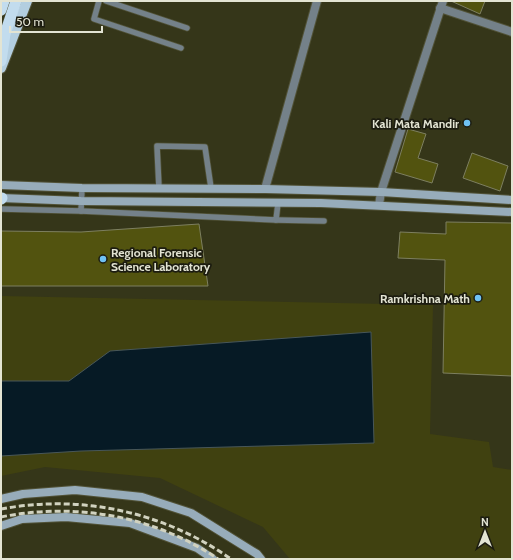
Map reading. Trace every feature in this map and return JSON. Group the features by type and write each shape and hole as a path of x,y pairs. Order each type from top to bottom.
{"highway":[{"path":"1,10 4,1"},
{"path":"1,61 5,34 16,1"}],"main road":[{"path":"1,68 27,1"},
{"path":"1,185 82,188 211,188 381,192 512,200"},
{"path":"1,201 321,203 511,212"},
{"path":"1,498 23,494 75,490 142,497 191,513 257,554 261,559"},
{"path":"1,526 22,519 66,516 130,523 197,548 213,559"}],"street":[{"path":"265,189 317,1"},
{"path":"379,205 381,192 442,5 512,32"},
{"path":"511,212 512,200"}],"lane":[{"path":"99,1 94,19 181,48"},
{"path":"106,1 187,28"},
{"path":"159,188 157,146 205,147 211,188"},
{"path":"81,211 82,188"},
{"path":"1,201 81,211 324,221"},
{"path":"276,220 278,203"}],"shaded area":[{"path":"1,296 433,305 430,434 489,442 493,467 512,470 512,559 290,559 263,527 160,478 45,467 1,476"}],"water":[{"path":"371,332 374,443 81,451 1,456 1,381 69,381 110,351"}],"building":[{"path":"451,1 485,1 480,14"},
{"path":"408,129 426,134 418,158 438,164 432,183 395,172"},
{"path":"472,153 508,166 500,191 463,178"},
{"name":"Ramkrishna Math","path":"446,222 512,223 512,376 443,373 445,260 398,258 400,232 446,234"},
{"name":"Regional Forensic Science Laboratory","path":"199,224 208,286 1,286 1,231 81,232"}],"railway":[{"path":"1,509 31,505 62,504 92,506 121,511 178,529 231,559"},
{"path":"1,517 58,511 86,512 114,516 168,532 194,544 218,559"}],"place":[{"name":"Kali Mata Mandir","path":"467,123"},
{"name":"Regional Forensic Science Laboratory","path":"103,259"},
{"name":"Ramkrishna Math","path":"478,298"}]}
